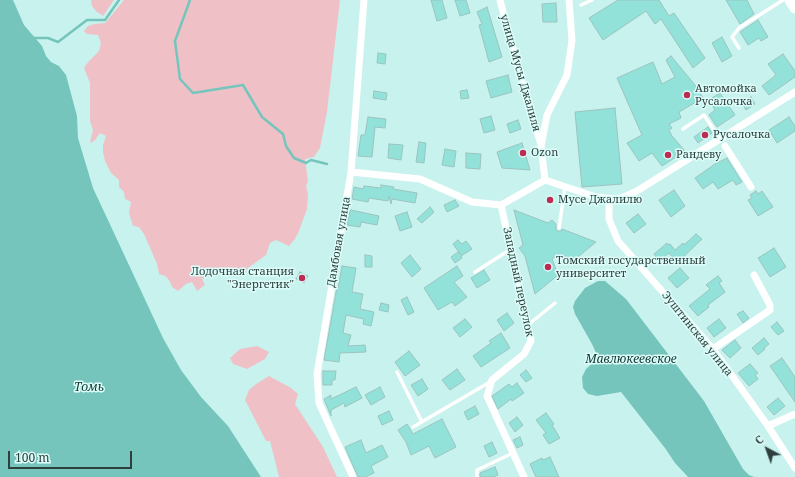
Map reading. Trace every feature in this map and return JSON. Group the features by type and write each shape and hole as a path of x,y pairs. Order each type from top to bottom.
{"main road":[{"path":"790,0 795,8"}],"street":[{"name":"Дамбовая улица","path":"353,477 319,403 317,374 351,172 364,0"},
{"name":"улица Мусы Джалиля","path":"500,0 529,108 541,146"},
{"path":"545,180 541,146 547,115 567,75 572,40 569,0"},
{"path":"351,172 420,179 472,202 501,205 545,180 596,197 610,199 624,197 637,191 795,92"},
{"path":"725,146 751,187"},
{"name":"Эуштинская улица","path":"610,199 609,219 618,240 713,349 768,426 795,468"},
{"name":"Западный переулок","path":"492,380 524,354 531,341 501,205"},
{"path":"713,349 770,310 770,305 754,275"},
{"path":"492,380 487,396 524,477"},
{"path":"768,426 795,414"}],"lane":[{"path":"580,5 592,0"},
{"path":"739,48 732,37 739,28 783,0"},
{"path":"683,129 704,115 720,140"},
{"path":"559,228 565,187"},
{"path":"475,272 511,249"},
{"path":"528,325 554,303"},
{"path":"397,372 422,422"},
{"path":"413,427 492,380"},
{"path":"477,477 477,470 513,453"}],"shaded area":[{"path":"91,0 114,0 103,16 92,6"},
{"path":"124,0 340,0 327,112 320,148 314,157 305,159 308,181 306,186 308,194 307,209 299,231 289,246 276,240 270,243 266,255 248,268 244,275 221,273 202,279 205,285 197,291 192,282 186,284 178,291 172,287 169,280 165,276 159,274 157,264 144,234 139,227 133,226 129,213 131,202 125,199 124,192 119,187 119,180 111,173 105,161 103,145 106,136 100,133 95,140 91,143 90,142 93,130 90,121 90,83 84,68 99,51 101,43 98,35 87,34 84,31 88,26 105,23"},
{"path":"257,346 269,352 265,359 247,369 233,364 230,358 240,349"},
{"path":"269,376 291,388 298,394 295,404 323,447 337,477 279,477 270,441 266,441 245,400 249,390"}],"water":[{"name":"Томь","path":"0,0 13,0 24,25 42,46 46,56 51,62 59,66 66,75 77,116 78,138 93,188 163,338 181,370 201,397 228,426 261,477 0,477"},
{"name":"Мавлюкеевское","path":"598,281 605,281 626,299 704,401 743,469 749,475 754,477 688,477 675,463 621,392 597,396 588,394 583,388 582,377 586,369 596,360 597,355 575,314 573,307 575,301 585,288"}],"building":[{"path":"431,0 442,0 447,18 437,21"},
{"path":"455,0 466,0 470,13 460,16"},
{"path":"618,0 659,0 669,16 674,13 705,58 693,68 661,19 655,24 646,11 603,40 589,18"},
{"path":"726,0 747,0 754,14 740,24"},
{"path":"556,3 557,22 543,22 542,4"},
{"path":"487,7 502,57 489,62 479,25 482,24 477,12"},
{"path":"758,20 768,37 761,41 759,38 748,45 740,32"},
{"path":"722,37 732,56 722,62 712,43"},
{"path":"378,53 386,54 385,64 377,63"},
{"path":"783,54 795,71 795,77 769,95 762,86 776,75 768,64"},
{"path":"671,56 695,85 703,98 679,112 681,118 669,124 672,128 669,130 672,136 685,151 662,166 652,153 639,161 627,143 642,135 617,78 653,62 662,84 675,77 666,60"},
{"path":"508,75 512,92 491,98 486,81"},
{"path":"467,90 469,98 461,99 460,91"},
{"path":"374,91 387,93 386,100 373,98"},
{"path":"720,93 735,115 717,127 709,115 715,110 709,100"},
{"path":"751,97 755,104 746,110 742,103"},
{"path":"615,108 622,184 582,187 575,112"},
{"path":"491,116 495,130 484,133 480,119"},
{"path":"368,117 386,119 385,128 375,127 372,157 358,156 361,135 365,135"},
{"path":"789,117 795,126 795,131 777,143 769,130"},
{"path":"518,120 521,129 510,133 507,124"},
{"path":"708,127 712,133 698,143 694,137"},
{"path":"419,142 426,143 424,163 416,162"},
{"path":"522,143 530,170 502,168 497,152"},
{"path":"389,144 403,145 401,160 388,158"},
{"path":"445,149 456,151 454,167 442,165"},
{"path":"466,153 481,154 480,169 466,168"},
{"path":"727,158 742,182 736,185 733,180 718,189 713,182 703,189 695,178 715,164"},
{"path":"381,185 394,187 393,189 417,193 415,203 392,199 391,204 389,196 388,201 369,198 368,202 352,199 354,187 363,189 364,186 381,188"},
{"path":"674,190 685,206 671,217 659,200"},
{"path":"756,191 758,194 762,191 773,207 758,216 748,200 752,198 750,195"},
{"path":"455,200 459,206 447,212 444,205"},
{"path":"430,207 434,212 422,223 417,219"},
{"path":"351,210 379,216 377,225 361,222 360,227 347,225"},
{"path":"514,210 548,223 552,220 556,224 557,231 561,231 562,229 596,242 573,261 572,259 559,254 552,259 558,275 535,294 525,256 519,248 523,245"},
{"path":"407,212 412,227 400,231 395,216"},
{"path":"638,214 646,224 634,233 626,223"},
{"path":"696,234 702,239 677,263 669,253 659,261 654,254 667,243 668,245 670,244 675,250 683,243 684,245"},
{"path":"458,240 462,244 466,241 472,249 461,256 462,258 455,263 451,257 458,252 461,255 453,244"},
{"path":"774,248 786,267 770,277 758,258"},
{"path":"365,255 372,256 372,267 365,267"},
{"path":"410,255 421,269 412,277 401,263"},
{"path":"342,266 356,268 352,292 363,294 360,309 374,312 371,326 363,324 364,319 346,315 343,333 351,335 348,346 365,345 366,352 340,353 339,362 324,360"},
{"path":"457,266 463,276 454,282 467,297 455,306 452,302 438,310 424,288"},
{"path":"680,268 689,278 677,288 668,278"},
{"path":"484,270 490,280 477,288 471,278"},
{"name":"Лодочная станция \"Энергетик\"","path":"300,272 308,276 304,283 296,279"},
{"path":"718,276 722,281 719,283 725,292 708,305 709,307 698,316 689,306 710,289 706,285"},
{"path":"407,297 414,312 408,315 401,300"},
{"path":"381,303 389,305 388,312 379,310"},
{"path":"743,311 749,318 743,323 737,314"},
{"path":"507,313 514,323 504,331 497,320"},
{"path":"465,319 472,327 460,337 453,328"},
{"path":"719,319 726,328 714,337 707,328"},
{"path":"777,322 784,331 778,335 771,327"},
{"path":"501,333 510,348 481,367 473,356 491,343 489,341"},
{"path":"764,338 769,344 758,355 752,348"},
{"path":"735,340 741,348 730,358 722,350"},
{"path":"409,351 420,365 405,376 395,362"},
{"path":"782,358 795,377 795,402 770,366"},
{"path":"750,364 758,373 755,375 758,379 749,386 738,373"},
{"path":"457,369 465,380 450,390 442,380"},
{"path":"526,370 532,378 526,382 520,375"},
{"path":"323,371 336,371 335,380 332,380 332,385 323,385"},
{"path":"422,379 428,389 418,396 411,385"},
{"path":"517,383 524,393 512,401 511,399 498,409 492,396 509,384 512,387"},
{"path":"356,387 362,398 345,407 344,403 331,410 331,416 324,399 331,395 331,399"},
{"path":"380,387 385,397 371,405 365,395"},
{"path":"778,398 785,406 774,415 767,407"},
{"path":"475,406 479,414 468,420 464,412"},
{"path":"389,411 393,420 382,425 378,416"},
{"path":"546,413 554,424 552,425 560,438 549,444 543,435 546,433 536,420"},
{"path":"517,417 523,425 515,432 509,423"},
{"path":"442,419 456,447 435,458 429,446 411,455 406,442 398,430 407,424 413,434"},
{"path":"520,437 523,445 517,448 513,440"},
{"path":"361,440 366,453 382,445 388,457 371,466 374,473 365,477 358,477 345,447"},
{"path":"492,442 497,453 489,457 484,446"},
{"path":"550,457 559,477 536,477 530,464 542,458 543,460"},
{"path":"495,467 498,475 493,477 480,477 480,473"}],"waterway":[{"path":"34,38 48,38 58,42 87,20 105,20 119,0"},
{"path":"190,0 175,41 180,79 193,93 243,85 262,117 283,134 286,146 294,158 306,163 311,160 327,164"}],"place":[{"name":"Автомойка Русалочка","path":"687,95"},
{"name":"Русалочка","path":"705,135"},
{"name":"Ozon","path":"523,153"},
{"name":"Рандеву","path":"668,155"},
{"name":"Мусе Джалилю","path":"550,200"},
{"name":"Томский государственный университет","path":"548,267"},
{"name":"Лодочная станция \"Энергетик\"","path":"302,278"}]}
